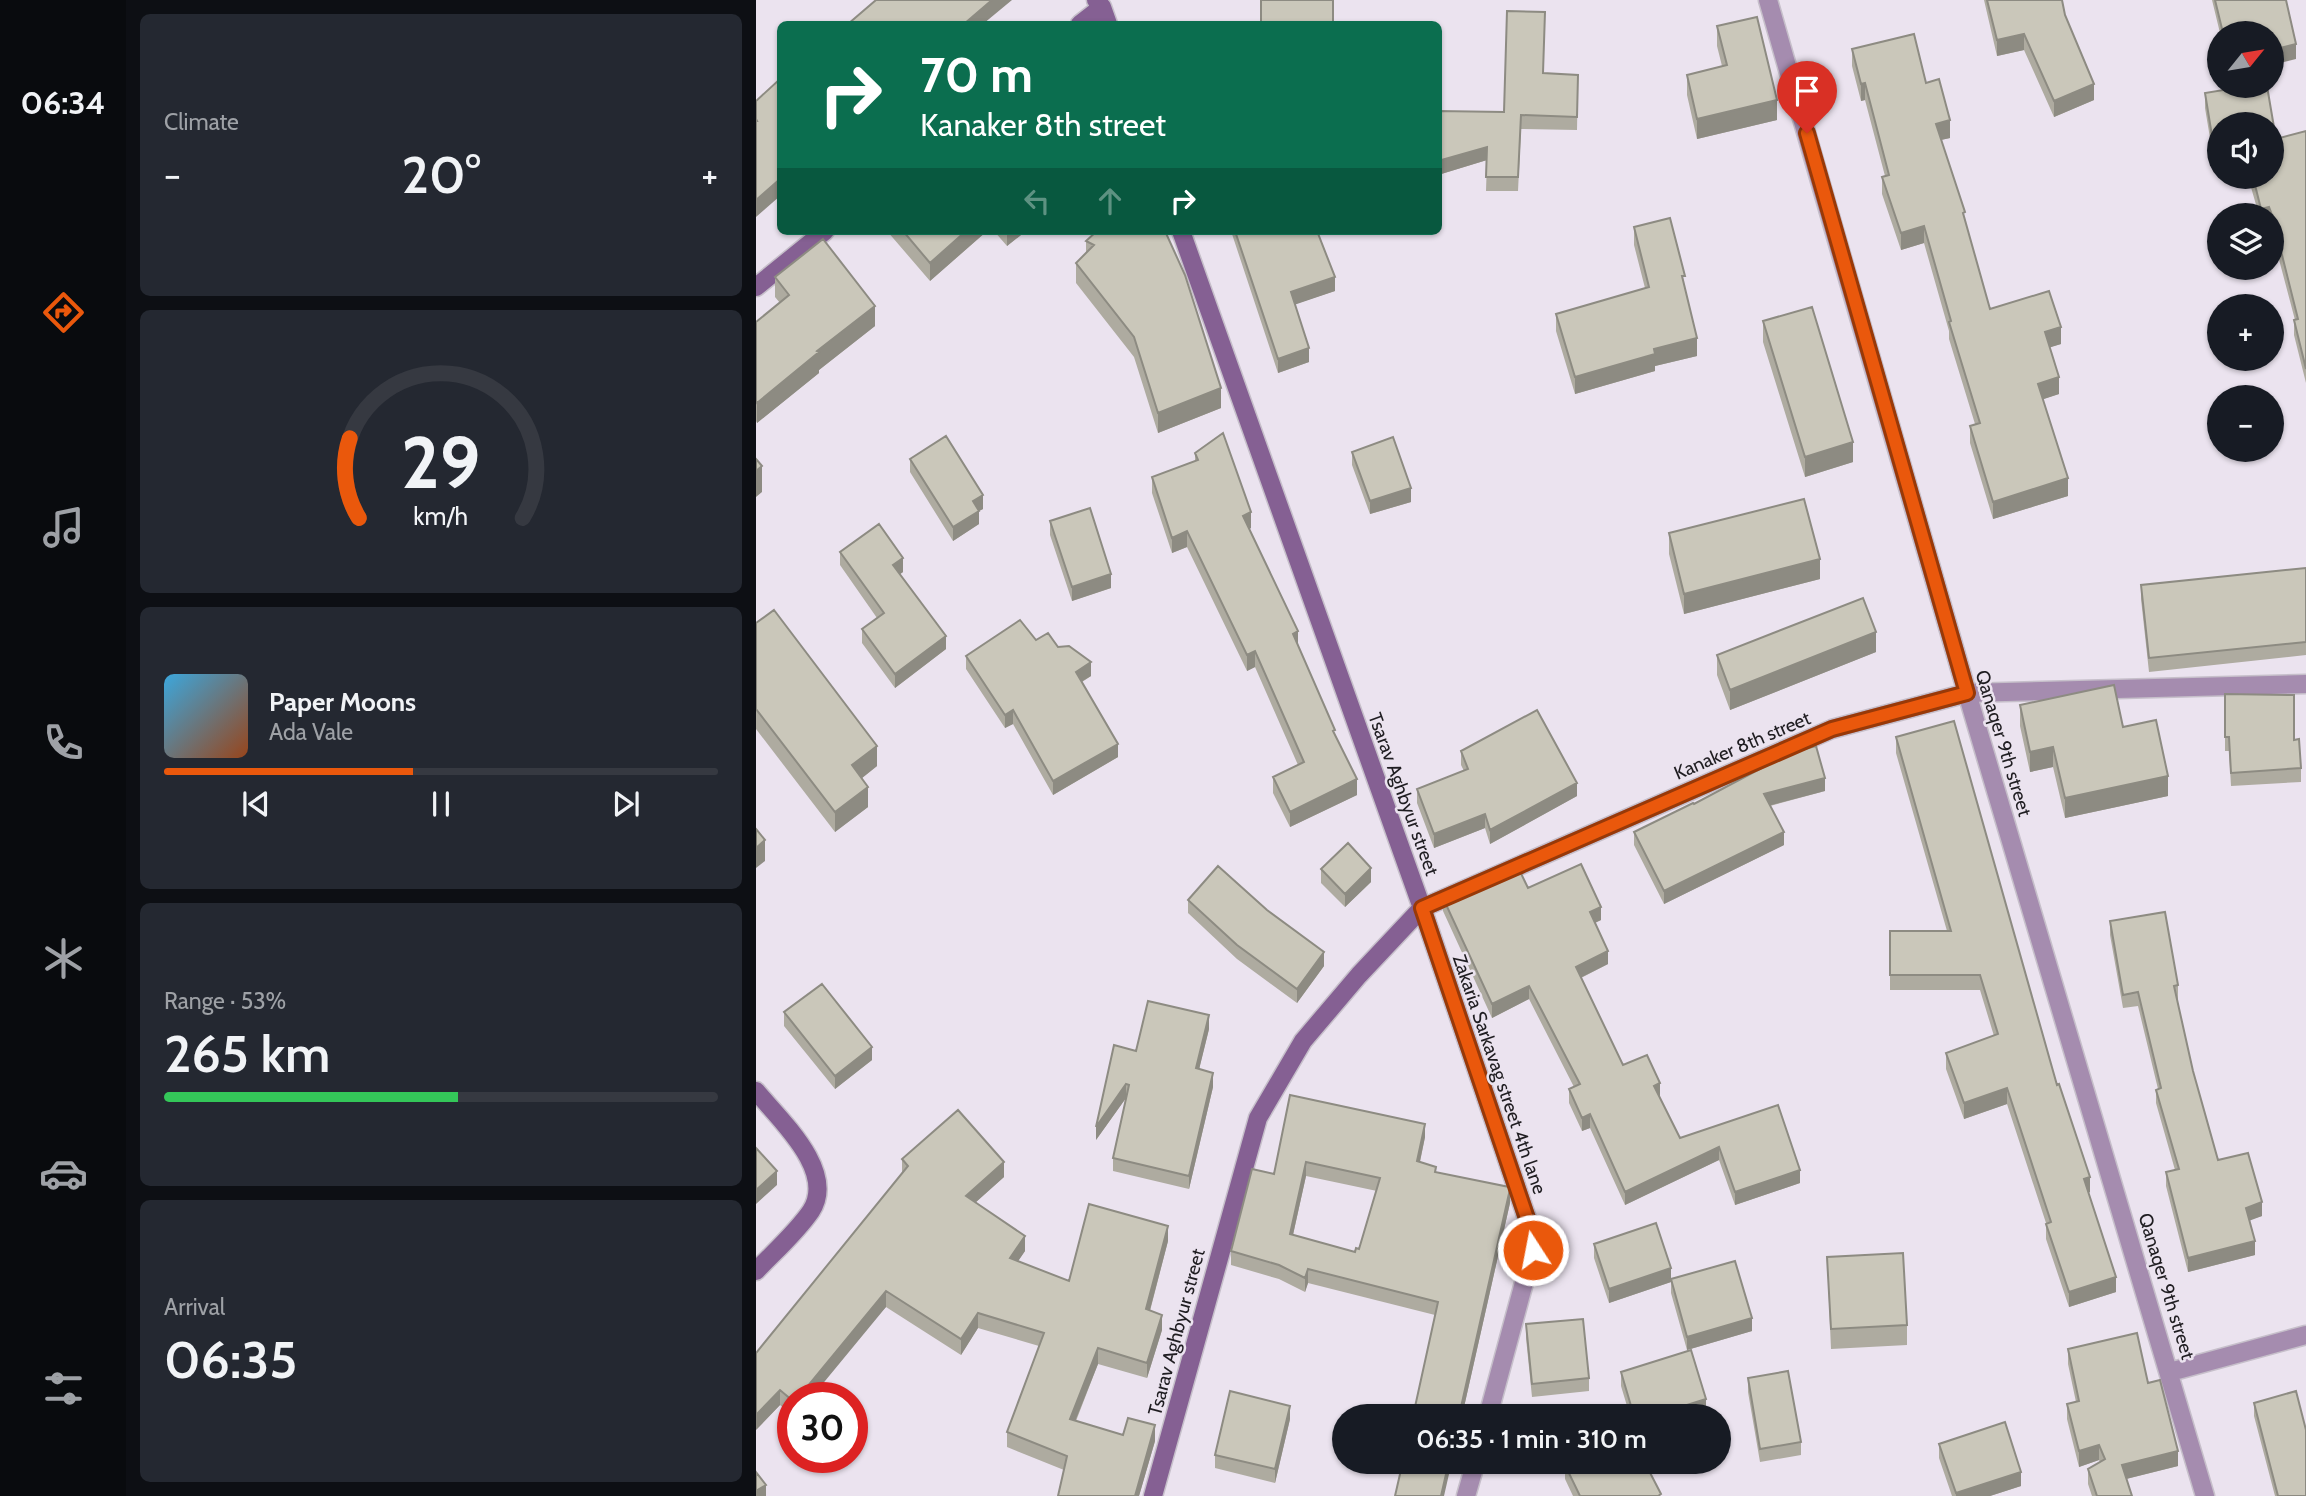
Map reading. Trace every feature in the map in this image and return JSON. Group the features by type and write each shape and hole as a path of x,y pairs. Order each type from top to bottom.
{"street":[{"name":"Qanaqer 9th street","path":"1768,0 1967,693 2171,1373 2205,1496"},
{"path":"1085,21 1105,8"},
{"path":"756,287 820,235"},
{"name":"Tsarav Aghbyur street","path":"1153,1496 1258,1118 1303,1041 1359,975 1422,908 1182,235"},
{"name":"Kanaker 8th street","path":"1422,908 1832,729 1967,693 2306,684"},
{"name":"Zakaria Sarkavag street 4th lane","path":"1422,908 1535,1242 1491,1404"},
{"path":"756,1091 809,1157 816,1175 818,1194 813,1209 756,1271"},
{"path":"2171,1373 2306,1335"},
{"path":"1466,1496 1472,1474"}],"building":[{"path":"876,0 992,0 968,21 852,21"},
{"path":"1261,0 1333,0 1333,21 1261,21"},
{"path":"1987,0 2062,0 2065,15 2094,84 2054,101 2024,34 1997,40"},
{"path":"2215,0 2286,0 2296,44 2284,47 2284,21 2220,21"},
{"path":"1507,11 1545,12 1543,73 1578,75 1577,117 1521,115 1518,177 1486,177 1487,147 1442,160 1442,111 1504,112"},
{"path":"1757,17 1777,100 1697,119 1687,75 1727,65 1717,26"},
{"path":"1914,34 1926,83 1939,79 1950,120 1936,124 1965,212 1963,213 1990,309 2049,291 2061,327 2045,332 2059,377 2038,384 2068,478 1993,502 1970,426 1980,423 1949,322 1951,321 1924,226 1901,233 1882,177 1889,175 1865,83 1861,84 1852,49"},
{"path":"777,82 777,182 756,200 757,121 756,101"},
{"path":"2205,93 2207,98 2269,98 2271,112 2208,112"},
{"path":"2306,131 2306,369 2294,320 2298,319 2284,263 2284,203 2260,203 2256,189 2284,189 2284,137"},
{"path":"1670,218 1697,338 1654,349 1655,354 1575,377 1556,314 1649,287 1634,227"},
{"path":"906,235 962,235 930,263"},
{"path":"1093,235 1167,235 1185,275 1221,388 1158,413 1134,337 1076,263 1094,245 1086,241"},
{"path":"1236,235 1319,235 1335,277 1291,292 1309,348 1278,359"},
{"path":"823,239 875,306 757,403 756,322 789,295 775,277"},
{"path":"1812,307 1853,442 1805,457 1763,321"},
{"path":"1223,433 1251,512 1243,516 1298,631 1293,634 1335,730 1333,731 1357,779 1290,812 1273,777 1304,762 1255,651 1247,655 1187,531 1172,538 1152,477 1198,460 1195,453"},
{"path":"946,436 983,495 973,501 979,511 953,527 910,459"},
{"path":"1393,437 1411,488 1370,501 1352,452"},
{"path":"756,459 762,466 756,471"},
{"path":"1804,499 1820,559 1684,594 1669,533"},
{"path":"1090,508 1111,574 1072,587 1050,521"},
{"path":"879,524 903,558 893,565 946,636 895,674 862,629 884,613 840,552"},
{"path":"2306,568 2306,642 2149,658 2141,585"},
{"path":"1863,598 1876,632 1730,690 1717,655"},
{"path":"774,610 877,746 852,765 868,787 835,812 756,709 756,623"},
{"path":"1020,620 1036,640 1048,633 1058,647 1069,646 1091,662 1076,672 1118,744 1053,781 1013,710 1005,715 966,656"},
{"path":"2114,685 2123,727 2156,720 2168,776 2065,798 2053,747 2030,752 2020,705"},
{"path":"2225,694 2294,695 2294,740 2299,739 2301,768 2231,773 2229,737 2225,737"},
{"path":"1537,710 1577,783 1490,830 1485,814 1434,834 1417,789 1468,769 1461,751"},
{"path":"1954,721 2057,1085 2059,1084 2090,1177 2084,1179 2116,1277 2069,1292 2046,1224 2051,1222 2007,1088 1964,1103 1946,1053 1998,1034 1980,975 1890,975 1890,931 1951,931 1896,737"},
{"path":"1816,746 1825,778 1764,794 1784,832 1664,891 1634,832 1694,804 1790,753"},
{"path":"756,829 765,840 756,848"},
{"path":"1348,843 1371,868 1345,894 1321,869"},
{"path":"1581,864 1601,907 1590,912 1608,951 1576,967 1623,1065 1647,1055 1660,1083 1654,1086 1680,1138 1778,1105 1800,1170 1735,1192 1719,1147 1625,1192 1590,1114 1582,1118 1569,1089 1580,1084 1529,986 1492,1004 1443,898 1517,865 1528,888"},
{"path":"1218,866 1267,910 1324,952 1297,989 1237,945 1188,900"},
{"path":"2165,912 2178,985 2174,986 2193,1071 2218,1160 2248,1153 2262,1202 2246,1208 2255,1241 2188,1258 2166,1172 2179,1169 2156,1090 2161,1088 2138,992 2123,995 2110,921"},
{"path":"822,984 872,1047 835,1076 784,1012"},
{"path":"1148,1001 1209,1015 1196,1068 1213,1073 1189,1176 1113,1158 1129,1085 1126,1084 1096,1127 1114,1045 1136,1051"},
{"path":"1290,1095 1425,1124 1417,1161 1436,1167 1435,1172 1509,1187 1462,1404 1416,1404 1438,1302 1308,1269 1305,1278 1279,1265 1231,1251 1252,1169 1274,1174","holes":["1306,1162 1380,1178 1359,1249 1356,1248 1355,1252 1290,1234"]},
{"path":"958,1110 1004,1162 966,1196 1025,1236 1010,1258 1069,1281 1089,1204 1168,1226 1146,1309 1162,1315 1147,1363 1098,1348 1070,1419 1123,1435 1128,1418 1155,1425 1135,1496 1058,1496 1067,1456 1007,1432 1044,1333 978,1313 961,1339 886,1291 811,1382 777,1382 777,1393 756,1415 756,1353 908,1166 902,1159"},
{"path":"756,1148 777,1171 756,1190"},
{"path":"1656,1223 1671,1268 1609,1289 1594,1244"},
{"path":"1903,1253 1907,1325 1831,1329 1827,1257"},
{"path":"1735,1261 1752,1318 1687,1337 1671,1279"},
{"path":"1583,1319 1589,1378 1532,1384 1526,1324"},
{"path":"2137,1333 2148,1383 2160,1380 2178,1451 2122,1465 2132,1496 2097,1496 2088,1469 2105,1459 2099,1445 2079,1451 2067,1404 2079,1401 2068,1349"},
{"path":"1691,1350 1706,1399 1690,1404 1630,1404 1621,1372"},
{"path":"1788,1371 1801,1442 1760,1449 1748,1378"},
{"path":"1230,1391 1290,1406 1275,1469 1215,1455"},
{"path":"2296,1391 2306,1430 2306,1496 2278,1496 2254,1403"},
{"path":"2005,1422 2021,1472 1956,1493 1939,1444"},
{"path":"756,1472 766,1485 756,1491"},
{"path":"1400,1474 1446,1474 1441,1496 1395,1496"},
{"path":"1569,1474 1651,1474 1661,1494 1658,1496 1580,1496"}],"route":[{"path":"1533,1250 1535,1242 1422,908 1832,729 1967,693 1807,133"}]}
